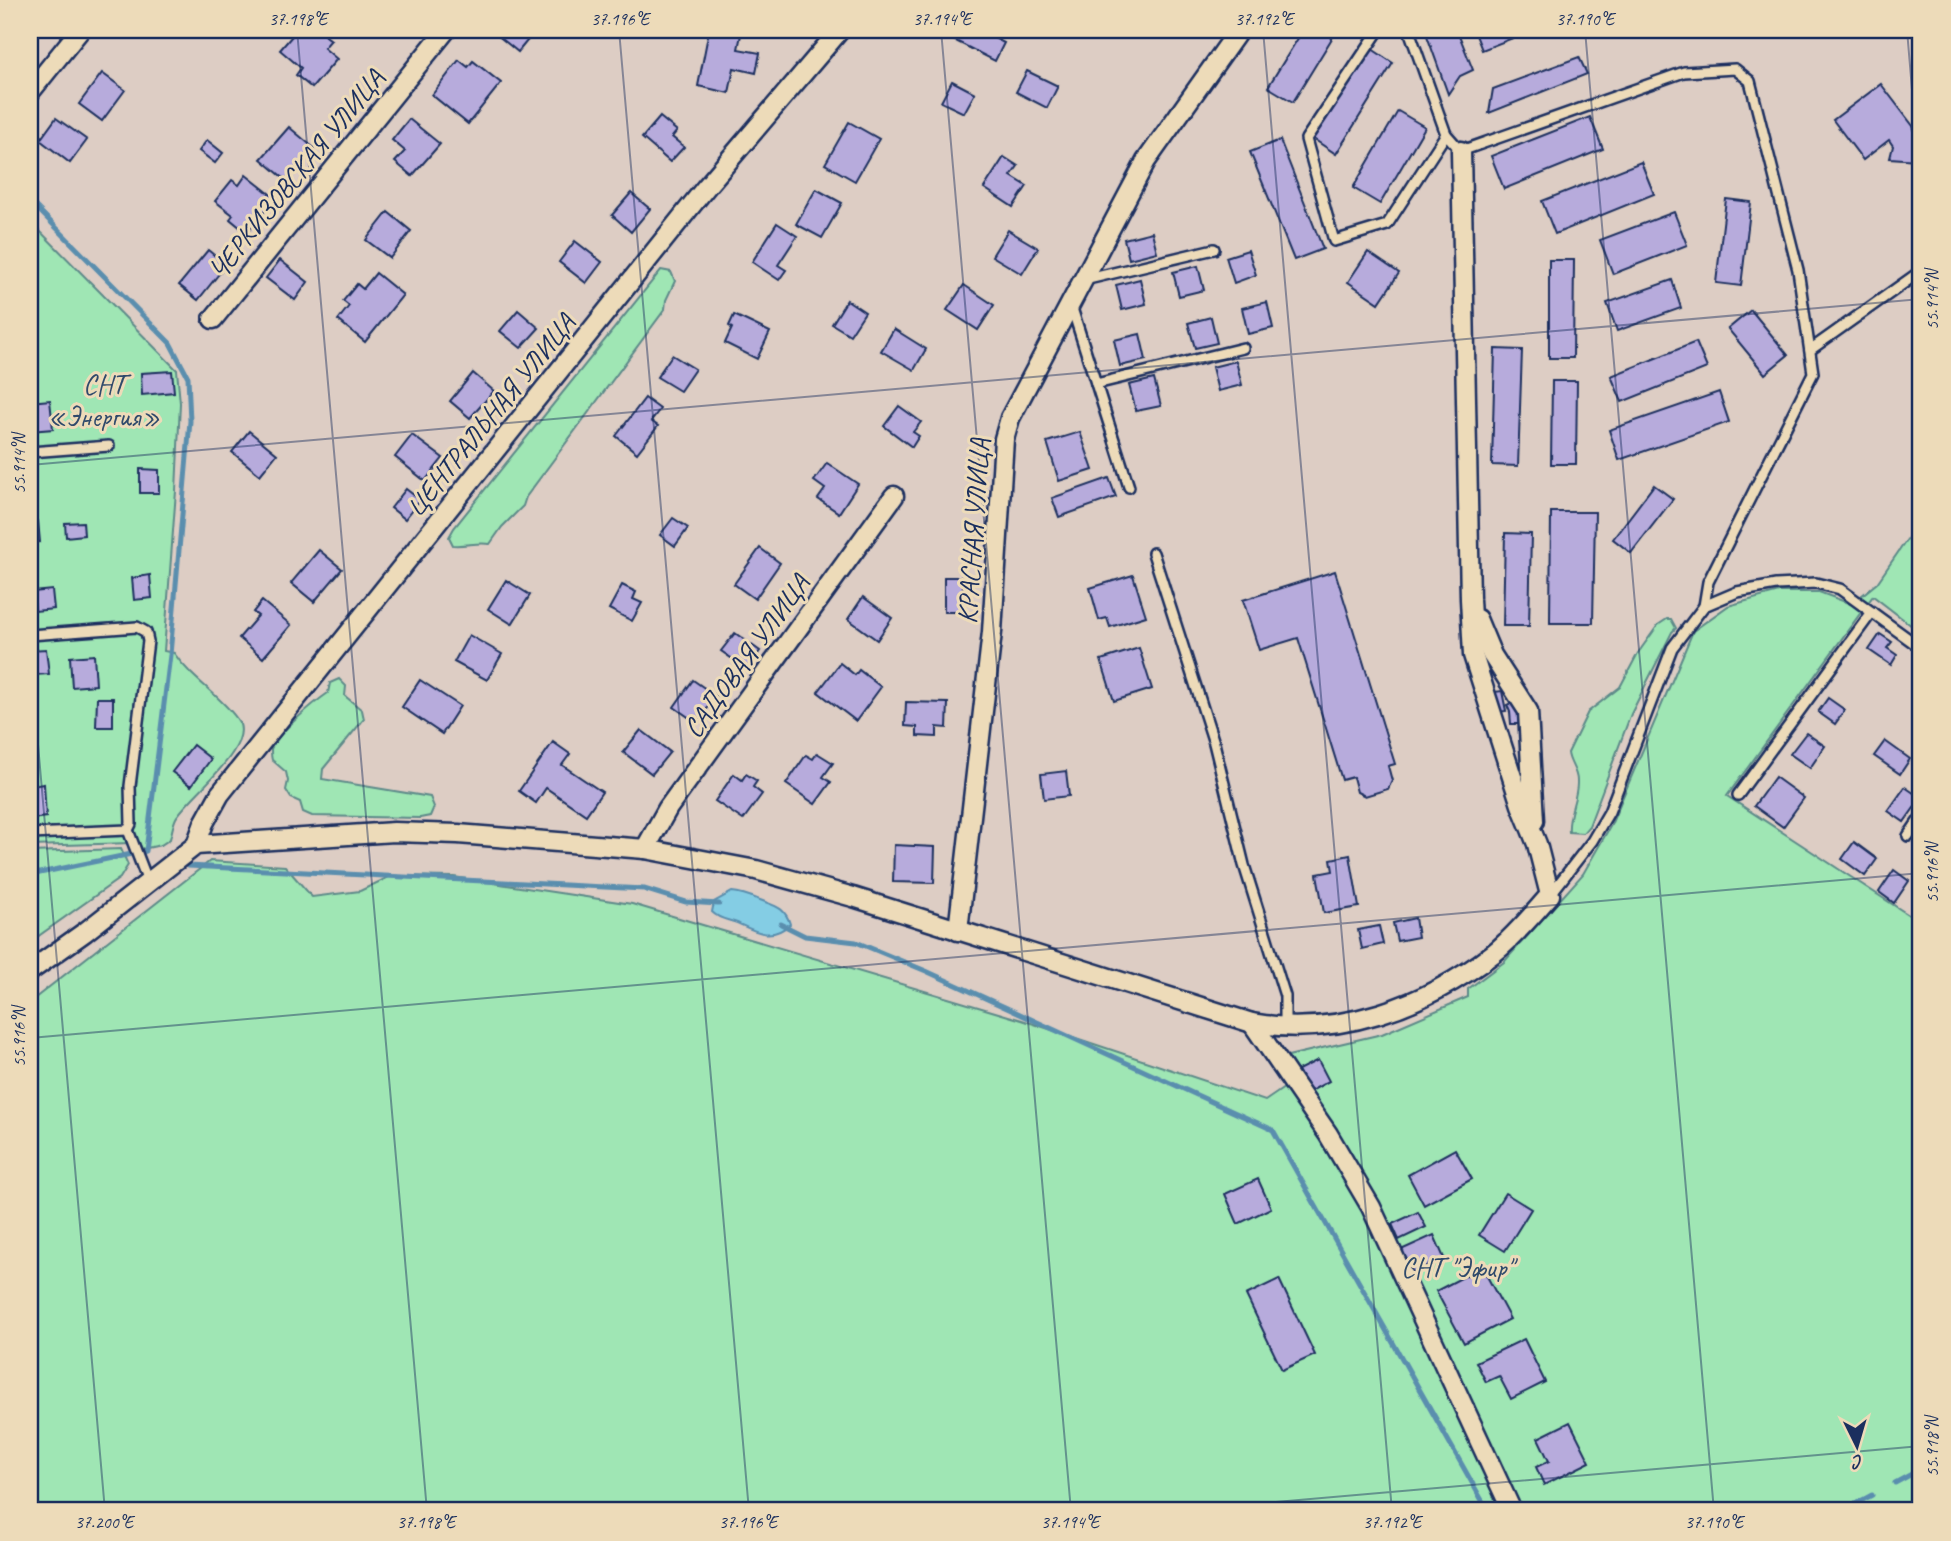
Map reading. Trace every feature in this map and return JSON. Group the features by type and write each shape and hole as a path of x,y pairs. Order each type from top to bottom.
{"street":[{"path":"30,92 80,30"},
{"name":"ЧЕРКИЗОВСКАЯ УЛИЦА","path":"213,319 446,30"},
{"name":"ЦЕНТРАЛЬНАЯ УЛИЦА","path":"196,845 204,823 227,785 698,197 840,30"},
{"name":"КРАСНАЯ УЛИЦА","path":"958,931 992,632 1004,439 1010,418 1146,161 1239,30"},
{"path":"1461,151 1473,655 1521,805 1537,844"},
{"name":"САДОВАЯ УЛИЦА","path":"645,849 668,808 894,496"},
{"path":"30,971 196,845 394,832 458,834 645,849 756,870 1252,1023 1312,1027 1374,1017 1459,977 1494,953 1512,938 1550,895 1537,844 1532,803 1528,711 1493,655 1470,599"},
{"path":"1252,1023 1328,1134 1371,1207 1512,1511"}],"lane":[{"path":"1379,30 1306,139 1334,241 1387,225 1446,134"},
{"path":"1409,30 1446,134 1461,151 1684,72 1735,69 1750,81 1798,270 1813,373 1708,582 1704,606 1672,648 1609,812 1592,841 1550,895"},
{"path":"1082,280 1214,249"},
{"path":"1810,350 1921,271"},
{"path":"1070,303 1129,487"},
{"path":"1096,384 1243,348"},
{"path":"30,452 109,446"},
{"path":"1153,553 1214,743 1244,864 1285,996 1285,1027"},
{"path":"1704,606 1737,592 1776,585 1816,583 1840,589 1921,648"},
{"path":"1738,795 1872,612"},
{"path":"30,635 137,627 146,632 148,641 130,786 131,824 128,830 148,882"},
{"path":"1908,836 1921,817"},
{"path":"30,834 128,830"}],"green space":[{"name":"СНТ «Энергия»","path":"30,221 177,370 180,403 176,491 164,651 174,653 188,671 222,702 237,719 241,730 230,756 176,818 170,839 161,845 142,849 136,837 132,843 30,846"},
{"path":"661,270 671,272 675,281 665,309 526,497 523,506 490,544 453,545 449,537 454,528"},
{"name":"СНТ \"Эфир\"","path":"1921,519 1921,633 1873,596 1727,796 1921,923 1921,1511 30,1511 30,1002 210,861 285,866 312,897 360,891 391,876 454,877 632,904 1022,1020 1265,1101 1300,1077 1288,1056 1382,1034 1468,997 1468,989 1504,962 1583,874 1611,825 1693,631 1728,606 1779,592 1819,592 1851,604 1877,583"},
{"path":"1671,619 1676,628 1631,714 1589,826 1583,833 1569,832 1577,781 1568,753 1588,712 1620,687 1638,653 1658,625"},
{"path":"339,679 346,686 345,696 362,710 364,719 323,769 322,779 430,797 434,807 430,816 312,816 303,812 300,802 291,798 286,790 286,772 272,760 271,749 288,727 328,693 330,683"},
{"path":"121,849 128,865 120,878 30,942 30,852"}],"water":[{"path":"732,892 779,908 790,924 770,934 757,932 715,915 712,912 714,902"}],"building":[{"path":"297,30 318,30 331,40 324,48 337,59 312,88 296,75 301,68 280,50"},
{"path":"491,30 536,30 518,52"},
{"path":"709,30 742,30 738,49 760,53 756,73 734,68 729,93 698,86"},
{"path":"934,30 979,30 1004,43 995,61"},
{"path":"1303,30 1337,30 1293,102 1268,87"},
{"path":"1425,30 1457,30 1473,70 1460,76 1448,94"},
{"path":"1474,30 1510,30 1513,38 1482,50"},
{"path":"1369,47 1393,63 1336,154 1312,138"},
{"path":"1579,57 1587,74 1489,113 1493,89"},
{"path":"459,60 468,67 473,61 501,83 468,124 432,95"},
{"path":"1027,71 1058,86 1047,108 1016,92"},
{"path":"102,73 125,90 102,121 79,104"},
{"path":"952,81 975,93 964,113 941,102"},
{"path":"1881,84 1913,126 1918,141 1917,160 1890,158 1893,146 1889,140 1863,160 1833,120"},
{"path":"1398,111 1425,127 1380,204 1353,188"},
{"path":"660,117 677,131 672,137 684,147 670,162 642,138"},
{"path":"1590,117 1603,149 1504,189 1491,156"},
{"path":"56,118 87,140 70,163 40,140"},
{"path":"409,119 440,144 412,176 395,162 405,151 392,140"},
{"path":"849,122 879,139 855,181 825,164"},
{"path":"289,127 314,148 286,180 261,159"},
{"path":"207,140 223,153 215,163 199,151"},
{"path":"1280,140 1323,249 1294,260 1250,152"},
{"path":"1004,157 1018,166 1011,176 1027,186 1013,207 984,188"},
{"path":"1641,162 1654,194 1555,234 1542,201"},
{"path":"246,175 275,198 247,233 230,219 233,215 215,201 232,180 239,185"},
{"path":"816,189 842,203 822,238 796,224"},
{"path":"631,193 650,209 631,232 612,215"},
{"path":"1726,199 1751,202 1741,286 1716,283"},
{"path":"388,212 411,231 390,258 366,240"},
{"path":"1674,212 1687,245 1613,274 1600,240"},
{"path":"777,223 797,236 778,265 786,270 779,280 752,262"},
{"path":"1008,230 1038,248 1022,274 992,256"},
{"path":"1152,232 1157,252 1129,259 1124,239"},
{"path":"575,241 602,262 586,283 559,262"},
{"path":"208,250 226,265 198,300 179,285"},
{"path":"1248,250 1256,275 1234,283 1226,257"},
{"path":"1368,252 1399,273 1379,303 1348,282"},
{"path":"280,260 308,282 295,300 266,278"},
{"path":"1549,260 1574,260 1573,358 1549,358"},
{"path":"1198,266 1204,290 1179,296 1173,272"},
{"path":"376,273 403,295 365,342 338,320 349,306 343,301 357,284 363,289"},
{"path":"1140,279 1146,304 1122,310 1116,285"},
{"path":"1672,280 1681,308 1617,331 1607,303"},
{"path":"964,285 994,305 978,330 947,310"},
{"path":"847,300 865,312 850,335 832,324"},
{"path":"1267,302 1273,328 1248,334 1242,308"},
{"path":"518,310 539,328 521,348 500,331"},
{"path":"1751,310 1788,355 1765,374 1728,329"},
{"path":"734,315 770,332 757,359 725,343"},
{"path":"1211,317 1217,343 1195,348 1188,323"},
{"path":"894,329 926,349 914,370 881,351"},
{"path":"1140,334 1146,360 1120,366 1114,340"},
{"path":"1696,342 1707,368 1622,402 1611,376"},
{"path":"1495,349 1522,350 1518,466 1492,465"},
{"path":"672,355 695,369 680,391 657,377"},
{"path":"1236,361 1242,385 1218,391 1212,367"},
{"path":"172,371 174,392 142,395 141,373"},
{"path":"473,373 494,391 470,418 450,401"},
{"path":"1154,379 1161,406 1136,411 1129,385"},
{"path":"1552,381 1577,381 1576,464 1551,464"},
{"path":"1719,392 1729,422 1619,460 1609,430"},
{"path":"645,398 660,409 651,421 658,426 637,453 616,436"},
{"path":"50,400 53,429 30,431 30,402"},
{"path":"899,406 921,422 913,432 919,436 912,447 884,426"},
{"path":"249,431 277,454 260,475 232,452"},
{"path":"1080,432 1093,470 1059,481 1047,442"},
{"path":"412,435 443,458 425,481 395,457"},
{"path":"827,463 858,484 839,513 818,499 825,489 814,481"},
{"path":"140,469 159,470 159,493 140,493"},
{"path":"1109,478 1116,497 1059,517 1052,498"},
{"path":"1654,485 1673,499 1631,553 1613,539"},
{"path":"406,489 420,500 405,519 391,508"},
{"path":"1551,512 1595,512 1593,623 1550,623"},
{"path":"673,518 688,528 675,546 660,535"},
{"path":"38,521 40,542 30,543 30,522"},
{"path":"83,522 84,535 66,537 65,523"},
{"path":"1505,533 1531,534 1529,626 1503,626"},
{"path":"760,548 780,563 755,599 734,584"},
{"path":"319,550 342,569 314,602 291,583"},
{"path":"1335,571 1395,764 1388,766 1392,781 1388,789 1365,796 1357,792 1353,777 1342,780 1298,638 1259,650 1243,600"},
{"path":"150,575 152,598 134,600 132,578"},
{"path":"1133,575 1146,616 1110,627 1107,618 1099,620 1090,588"},
{"path":"944,577 963,577 963,612 944,612"},
{"path":"506,580 530,595 512,624 488,609"},
{"path":"622,585 636,592 633,599 642,603 632,621 609,609"},
{"path":"52,590 54,609 35,611 33,592"},
{"path":"863,597 892,618 877,640 848,619"},
{"path":"262,601 291,625 263,658 239,638 258,616 253,612"},
{"path":"735,633 760,651 747,669 721,651"},
{"path":"1880,634 1892,642 1887,648 1897,655 1891,665 1869,650"},
{"path":"469,635 502,654 487,680 454,662"},
{"path":"1139,648 1152,689 1114,701 1101,660"},
{"path":"46,649 49,674 33,675 30,650"},
{"path":"94,655 96,685 72,687 70,657"},
{"path":"840,663 855,675 859,670 881,687 856,721 818,692"},
{"path":"420,680 460,706 442,734 402,707"},
{"path":"693,680 716,696 697,723 674,707"},
{"path":"1502,691 1506,711 1498,712 1494,692"},
{"path":"97,698 113,698 113,727 96,727"},
{"path":"1828,698 1845,710 1835,724 1818,712"},
{"path":"1515,701 1520,711 1520,724 1511,724 1507,705"},
{"path":"906,702 948,703 947,728 937,727 937,737 917,736 917,727 905,726"},
{"path":"641,730 670,752 652,774 623,752"},
{"path":"1806,733 1825,746 1810,768 1790,754"},
{"path":"1885,741 1910,759 1900,774 1874,756"},
{"path":"553,742 570,754 562,765 602,792 586,815 546,788 536,803 519,791"},
{"path":"193,745 211,759 191,786 172,772"},
{"path":"817,753 833,763 823,777 831,782 815,804 786,784 806,755 813,759"},
{"path":"1066,771 1069,796 1044,799 1041,774"},
{"path":"734,774 742,780 746,774 757,781 753,787 762,794 743,820 715,801"},
{"path":"1775,777 1804,798 1783,827 1754,806"},
{"path":"44,784 46,817 30,819 30,786"},
{"path":"1905,787 1921,798 1904,822 1888,811"},
{"path":"1854,842 1877,859 1865,876 1842,859"},
{"path":"894,845 935,847 934,883 893,882"},
{"path":"1350,855 1359,907 1324,913 1317,874 1333,871 1331,859"},
{"path":"1894,870 1909,881 1894,903 1879,892"},
{"path":"1415,918 1418,937 1397,941 1393,923"},
{"path":"1379,926 1383,944 1362,949 1358,930"},
{"path":"1318,1060 1329,1081 1309,1092 1298,1070"},
{"path":"1455,1149 1472,1179 1424,1205 1408,1175"},
{"path":"1258,1179 1271,1208 1238,1224 1225,1194"},
{"path":"1505,1193 1531,1209 1505,1251 1479,1235"},
{"path":"1418,1212 1426,1227 1399,1240 1392,1224"},
{"path":"1434,1235 1444,1258 1412,1273 1401,1250"},
{"path":"1482,1267 1510,1319 1464,1343 1436,1291"},
{"path":"1279,1279 1315,1355 1282,1370 1246,1295"},
{"path":"1524,1339 1545,1382 1511,1399 1499,1376 1486,1382 1476,1362"},
{"path":"1570,1422 1590,1462 1544,1485 1536,1467 1549,1461 1538,1438"}],"waterway":[{"path":"30,201 170,343 188,377 190,421 170,655 146,851 30,875"},
{"path":"188,866 644,889 686,902 719,904"},
{"path":"781,924 805,936 856,942 926,971 1273,1130 1488,1511"},
{"path":"1895,1483 1921,1469"},
{"path":"1842,1511 1872,1495"}]}
